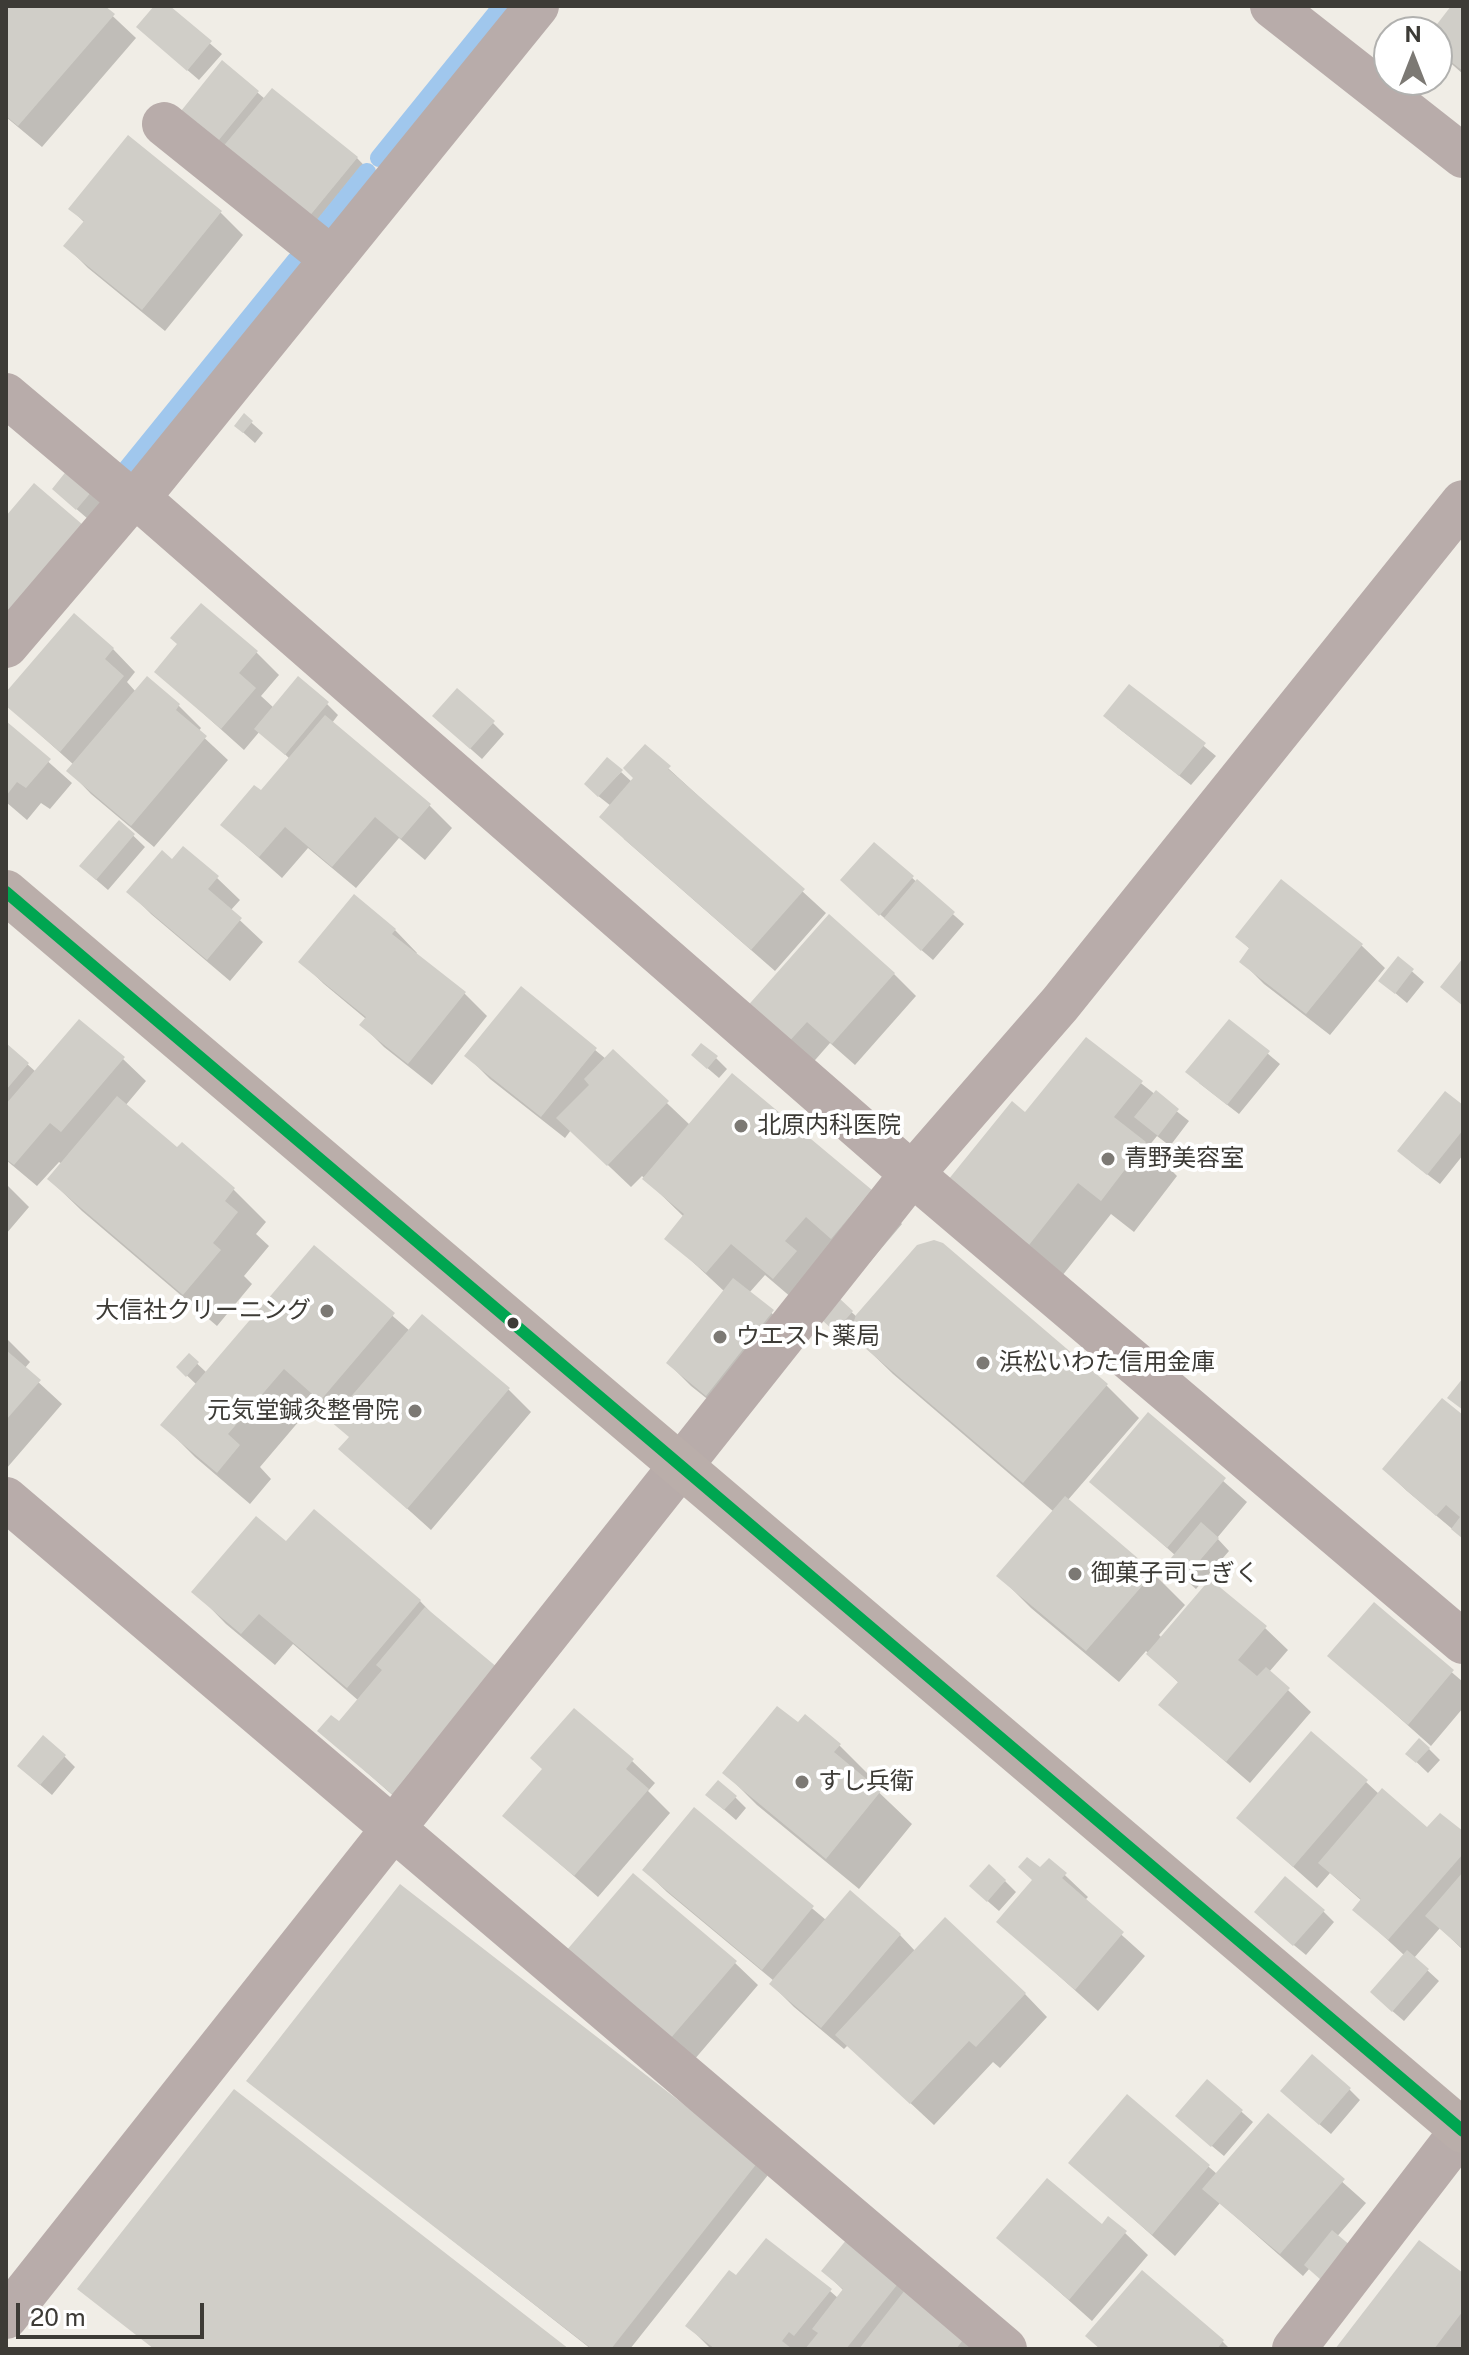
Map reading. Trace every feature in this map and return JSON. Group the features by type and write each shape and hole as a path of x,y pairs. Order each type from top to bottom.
{"main road":[{"path":"6,892 1463,2130"}],"street":[{"path":"6,646 122,510 136,500 537,6"},
{"path":"1272,6 1463,156"},
{"path":"164,124 332,259"},
{"path":"6,395 136,500 912,1174 1463,1642"},
{"path":"6,2317 912,1174 1060,1004 1463,502"},
{"path":"6,1499 1005,2349"},
{"path":"1294,2349 1463,2130"}],"building":[{"path":"6,6 105,6 115,14 18,126 6,116"},
{"path":"154,6 170,6 212,41 187,71 136,27"},
{"path":"1451,6 1463,6 1463,71 1453,63 1453,16 1443,16"},
{"path":"222,60 259,91 214,146 177,116"},
{"path":"272,88 358,157 308,218 221,149"},
{"path":"128,135 222,211 142,310 63,246 84,221 68,209"},
{"path":"244,413 253,421 243,433 234,426"},
{"path":"68,469 93,490 76,510 52,489"},
{"path":"34,483 83,525 6,613 6,516"},
{"path":"201,603 258,651 239,673 256,688 221,729 154,672 177,644 170,638"},
{"path":"74,613 114,648 105,659 124,676 60,752 6,706 6,692"},
{"path":"147,676 180,704 176,710 207,736 131,826 66,771"},
{"path":"298,676 329,702 285,755 254,729"},
{"path":"1129,684 1206,743 1179,776 1103,716"},
{"path":"457,688 495,721 470,749 432,716"},
{"path":"325,715 431,804 401,839 375,817 332,867 285,827 259,857 220,825 254,785 261,790"},
{"path":"6,721 51,759 26,788 17,782 6,796"},
{"path":"645,744 671,766 668,769 805,889 751,950 599,817 633,778 623,768"},
{"path":"607,757 623,770 598,797 584,784"},
{"path":"119,820 135,834 96,880 79,866"},
{"path":"874,842 914,876 879,916 840,880"},
{"path":"183,846 219,876 208,889 242,918 207,960 126,892 162,850 172,859"},
{"path":"917,879 955,912 921,951 884,918"},
{"path":"1281,879 1363,944 1306,1014 1239,962 1249,948 1235,937"},
{"path":"354,894 396,929 392,934 466,992 408,1064 359,1025 366,1017 298,962"},
{"path":"829,914 895,973 832,1044 807,1022 785,1046 744,1010"},
{"path":"1398,956 1414,969 1395,994 1378,981"},
{"path":"1463,958 1463,1006 1440,987"},
{"path":"521,986 597,1048 541,1117 464,1056"},
{"path":"79,1019 125,1057 61,1132 50,1123 14,1165 6,1159 6,1104"},
{"path":"1229,1019 1270,1051 1227,1105 1185,1072"},
{"path":"1086,1037 1143,1081 1114,1117 1146,1142 1101,1201 1078,1183 1029,1245 948,1180 1012,1101 1025,1112"},
{"path":"6,1043 29,1063 6,1090"},
{"path":"701,1043 718,1056 707,1069 691,1055"},
{"path":"613,1049 669,1101 607,1166 556,1118 589,1085 584,1079"},
{"name":"北原内科医院","path":"732,1073 872,1190 831,1239 806,1217 785,1241 797,1251 773,1279 731,1244 706,1273 664,1239 684,1214 642,1179"},
{"path":"1156,1090 1179,1109 1158,1136 1134,1117"},
{"path":"1445,1091 1463,1105 1463,1130 1427,1175 1397,1151"},
{"path":"117,1096 177,1147 182,1142 235,1188 225,1201 238,1212 213,1243 221,1250 183,1295 47,1179"},
{"name":"浜松いわた信用金庫","path":"934,1240 943,1243 1108,1384 1023,1483 858,1342 853,1334 856,1315 917,1245"},
{"path":"314,1245 395,1313 320,1401 284,1369 228,1434 240,1445 217,1473 160,1425"},
{"name":"ウエスト薬局","path":"733,1278 774,1310 706,1396 666,1363"},
{"path":"839,1298 853,1311 835,1332 821,1319"},
{"path":"422,1314 510,1388 407,1509 338,1449 349,1437 330,1421"},
{"path":"6,1350 41,1380 6,1420"},
{"path":"189,1353 199,1362 186,1377 176,1367"},
{"path":"1463,1378 1463,1410 1447,1398"},
{"path":"1442,1398 1463,1415 1463,1539 1451,1529 1460,1517 1446,1505 1436,1516 1382,1469"},
{"path":"1148,1412 1226,1478 1167,1548 1089,1482"},
{"path":"1065,1496 1154,1572 1086,1651 996,1576"},
{"path":"314,1509 421,1600 347,1688 259,1614 241,1634 191,1592 256,1516 286,1541"},
{"path":"1201,1522 1219,1538 1184,1579 1166,1564"},
{"path":"1210,1579 1267,1626 1238,1660 1257,1676 1266,1667 1290,1688 1226,1762 1158,1705 1178,1682 1146,1654"},
{"path":"1374,1602 1454,1670 1408,1725 1327,1656"},
{"path":"425,1607 498,1668 392,1794 317,1731 331,1715 339,1721 382,1670 376,1665"},
{"name":"すし兵衛","path":"777,1706 798,1722 805,1714 841,1744 834,1752 881,1791 826,1859 722,1773"},
{"path":"574,1708 634,1759 626,1769 649,1789 574,1876 502,1816 542,1769 530,1758"},
{"path":"1311,1731 1368,1780 1293,1867 1236,1818"},
{"path":"43,1735 66,1755 40,1785 17,1766"},
{"path":"1419,1738 1430,1748 1416,1763 1405,1754"},
{"path":"718,1780 737,1796 724,1810 705,1795"},
{"path":"1382,1788 1427,1827 1440,1813 1463,1831 1463,1854 1388,1940 1352,1910 1361,1899 1318,1863"},
{"path":"694,1807 814,1906 762,1970 642,1870"},
{"path":"1027,1857 1040,1867 1049,1858 1067,1873 1062,1878 1124,1932 1075,1990 996,1922 1032,1880 1018,1867"},
{"path":"989,1864 1006,1880 987,1902 969,1886"},
{"path":"1463,1872 1463,1949 1425,1916"},
{"path":"633,1873 737,1961 670,2039 566,1951"},
{"path":"1285,1876 1325,1910 1293,1946 1254,1912"},
{"path":"400,1884 758,2162 611,2349 592,2349 246,2081"},
{"path":"850,1890 901,1934 821,2028 769,1984"},
{"path":"945,1917 1026,1993 976,2047 969,2041 910,2104 835,2035"},
{"path":"1407,1950 1429,1969 1392,2012 1370,1992"},
{"path":"1312,2054 1351,2088 1319,2125 1280,2091"},
{"path":"1207,2079 1243,2110 1211,2147 1175,2116"},
{"path":"234,2089 569,2349 154,2349 77,2289"},
{"path":"1127,2094 1210,2165 1152,2235 1068,2163"},
{"path":"1268,2113 1345,2179 1280,2254 1202,2189"},
{"path":"1047,2178 1102,2224 1108,2216 1127,2231 1069,2300 996,2238"},
{"path":"1332,2230 1351,2246 1321,2280 1304,2265"},
{"path":"766,2238 832,2289 794,2336 789,2332 782,2341 792,2349 715,2349 685,2326 729,2270 736,2275"},
{"path":"847,2239 901,2280 846,2349 805,2349 818,2333 812,2329 843,2289 821,2271"},
{"path":"1419,2240 1463,2273 1463,2311 1434,2349 1335,2349"},
{"path":"1142,2270 1224,2340 1217,2349 1100,2349 1085,2336"},
{"path":"905,2290 966,2336 956,2349 859,2349"}],"waterway":[{"path":"379,158 502,6"},
{"path":"325,224 367,172"},
{"path":"125,471 296,260"}],"transit line":[{"path":"6,892 1463,2131"}],"place":[{"name":"北原内科医院","path":"741,1126"},
{"name":"青野美容室","path":"1108,1159"},
{"name":"大信社クリーニング","path":"327,1311"},
{"name":"ウエスト薬局","path":"720,1337"},
{"name":"浜松いわた信用金庫","path":"983,1363"},
{"name":"元気堂鍼灸整骨院","path":"415,1411"},
{"name":"御菓子司こぎく","path":"1075,1574"},
{"name":"すし兵衛","path":"802,1782"}]}
